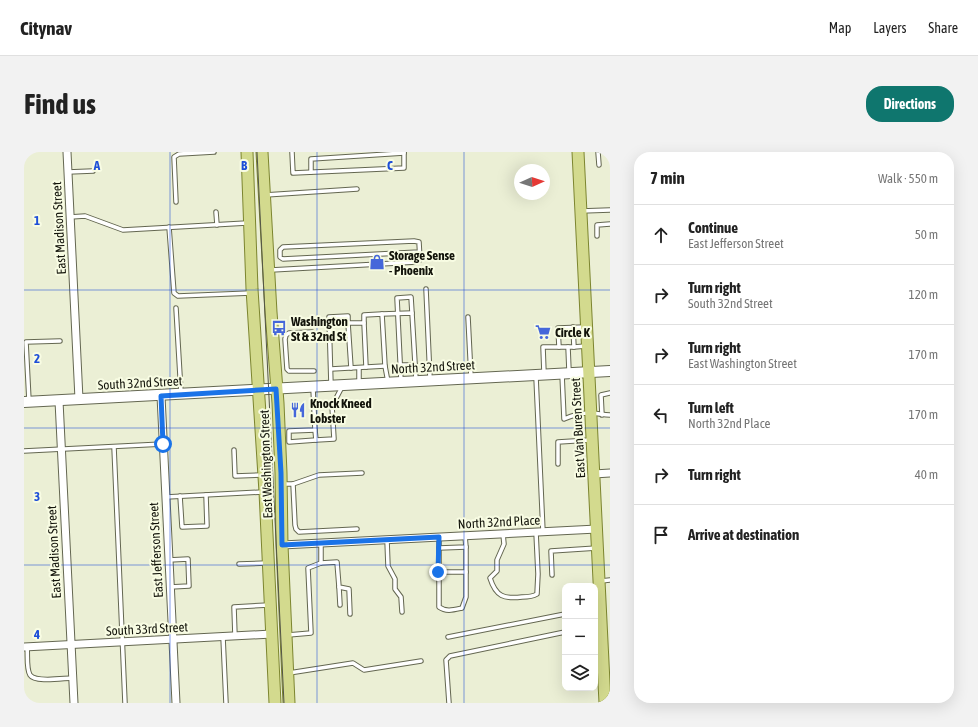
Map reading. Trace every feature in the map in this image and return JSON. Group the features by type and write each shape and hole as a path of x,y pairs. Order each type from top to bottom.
{"main road":[{"name":"East Washington Street","path":"247,152 252,292 264,475 275,703"},
{"name":"East Washington Street","path":"264,152 264,195 281,484 282,545 290,703"},
{"name":"East Van Buren Street","path":"578,152 589,372 597,414 593,440 598,548 605,580 598,612 605,703"},
{"name":"North 32nd Street","path":"258,390 610,371"},
{"name":"South 32nd Street","path":"26,402 258,390"}],"street":[{"name":"East Madison Street","path":"67,152 80,399"},
{"name":"East Jefferson Street","path":"161,396 176,703"},
{"name":"East Madison Street","path":"59,400 74,703"},
{"path":"594,474 610,474"},
{"name":"North 32nd Place","path":"282,545 597,529"},
{"name":"South 33rd Street","path":"26,647 272,634"}],"lane":[{"path":"176,202 174,157 179,153 214,152"},
{"path":"292,152 293,173 404,168 404,153 311,159 311,172"},
{"path":"598,152 599,165"},
{"path":"68,172 93,171"},
{"path":"264,195 357,189"},
{"path":"580,211 610,210"},
{"path":"216,212 217,225"},
{"path":"70,217 85,216 123,230 250,223"},
{"path":"597,236 597,225 610,224"},
{"path":"169,227 174,293 178,296 252,292"},
{"path":"268,270 416,262 420,260 419,242 414,241 282,247 280,250 280,257 283,259 419,252"},
{"path":"426,289 430,380"},
{"path":"401,382 397,298 411,297 416,381"},
{"path":"176,308 181,394"},
{"path":"366,367 364,316 412,313"},
{"path":"382,314 385,366 388,383"},
{"path":"331,386 329,317 348,316 351,368"},
{"path":"468,317 471,378"},
{"path":"348,323 364,323"},
{"path":"573,327 574,346"},
{"path":"559,347 558,328 586,327"},
{"path":"312,332 289,333 285,339 287,369 289,371 314,371"},
{"path":"26,402 25,341 60,341"},
{"path":"503,534 504,544 497,560 497,571 490,578 494,589 499,594 508,598 533,596 537,594 540,374 542,347 588,346"},
{"path":"568,347 564,419 575,414 610,415"},
{"path":"400,365 415,365"},
{"path":"331,369 385,366"},
{"path":"359,368 359,384"},
{"path":"316,430 289,431 290,442 334,439 332,406 343,385"},
{"path":"313,387 316,440"},
{"path":"597,414 601,395 610,393"},
{"path":"558,464 558,442 593,440"},
{"path":"24,451 163,444"},
{"path":"114,447 125,703"},
{"path":"234,450 235,476 264,475"},
{"path":"281,484 294,484 319,475 362,473"},
{"path":"294,484 295,525 299,532 356,529"},
{"path":"166,497 264,492"},
{"path":"180,496 182,527 188,527 207,526 206,495"},
{"path":"439,537 439,607 444,610 462,608 465,603 465,536"},
{"path":"387,540 388,566 395,579 396,589 401,597 402,612"},
{"path":"321,543 321,563"},
{"path":"439,548 466,547"},
{"path":"552,575 551,551 598,548"},
{"path":"169,560 188,559 189,579 189,586 170,587"},
{"path":"286,635 311,633 308,568 321,563 338,562 340,605"},
{"path":"239,564 268,563"},
{"path":"438,572 466,572"},
{"path":"339,587 349,589 350,614"},
{"path":"235,636 234,607 270,605"},
{"path":"448,638 562,616"},
{"path":"448,703 446,660 450,656 562,633"},
{"path":"223,637 226,703"},
{"path":"26,647 29,671 35,679 73,678"},
{"path":"288,673 353,663 364,670 421,661"}],"tram line":[{"path":"257,152 284,703"}],"place":[{"name":"Storage Sense - Phoenix","path":"377,262"},
{"name":"Washington St & 32nd St","path":"279,328"},
{"name":"Circle K","path":"543,332"},
{"name":"Knock Kneed Lobster","path":"298,410"}],"route":[{"path":"163,444 161,396 276,389 281,473 282,545 439,537 438,572"}]}
